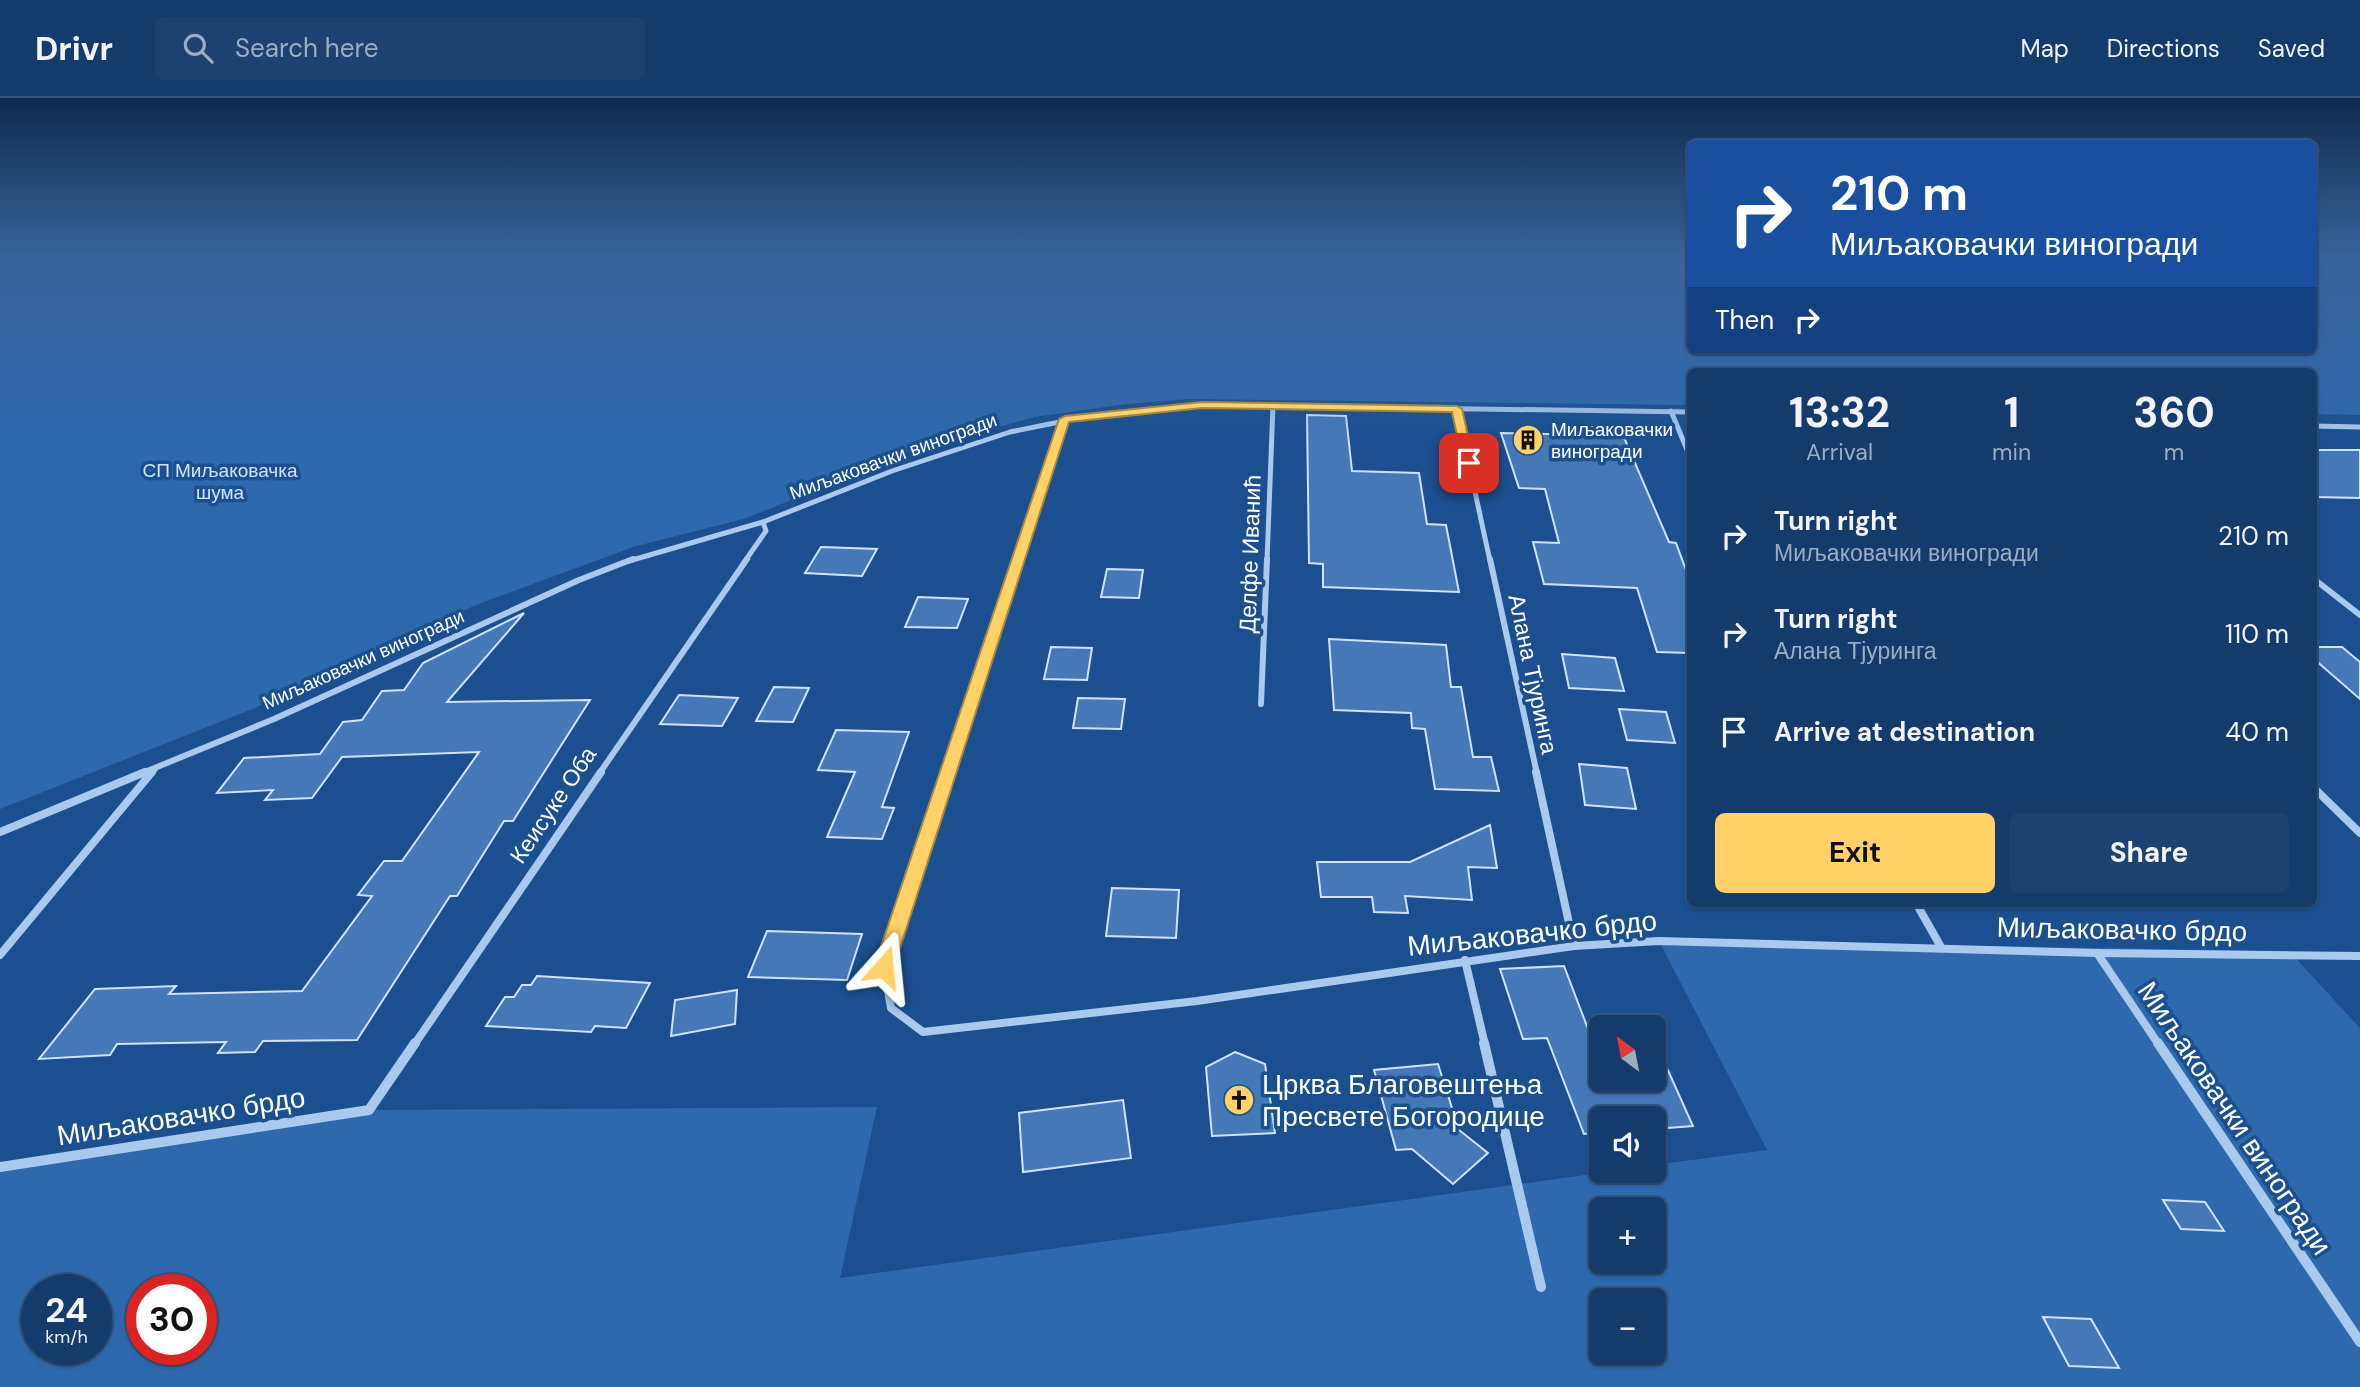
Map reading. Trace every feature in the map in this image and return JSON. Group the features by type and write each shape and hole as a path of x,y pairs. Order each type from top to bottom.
{"street":[{"name":"Миљаковачки виногради","path":"0,832 274,719 579,580 666,548 762,522 892,471 1010,432 1065,419 1202,405 1687,412"},
{"name":"Делфе Иванић","path":"1262,704 1273,405"},
{"name":"Алана Тјуринга","path":"1457,409 1574,946"},
{"path":"1671,411 1687,450"},
{"name":"Миљаковачко брдо","path":"1065,419 884,967 891,1008 923,1032 1197,1001 1574,946 1658,941 2096,953 2360,956"},
{"path":"2317,426 2360,427"},
{"name":"Кеисуке Оба","path":"369,1110 766,531 762,522"},
{"path":"2317,581 2360,615"},
{"name":"Миљаковачки виногради","path":"0,955 156,769"},
{"path":"2317,791 2360,834"},
{"path":"1918,907 1941,947"},
{"name":"Миљаковачки виногради","path":"2096,953 2360,1342"},
{"path":"1465,960 1541,1287"},
{"name":"Миљаковачко брдо","path":"0,1167 369,1110"}],"green space":[{"name":"СП Миљаковачка шума","path":"0,320 1687,320 1687,354 2317,354 2317,320 2360,320 2360,415 2317,414 2317,368 1687,368 1687,405 1189,399 1127,404 1034,417 912,451 747,518 633,547 476,605 255,708 0,809"},
{"path":"1659,941 2289,951 2360,1028 2360,1387 0,1387 0,1169 369,1110 877,1107 840,1278 1589,1174 1589,1183 1666,1183 1666,1163 1767,1150"}],"building":[{"path":"1307,415 1346,416 1352,471 1419,473 1427,524 1446,525 1459,592 1323,587 1323,564 1309,563"},
{"path":"1589,427 1620,428 1669,542 1676,543 1687,573 1687,653 1657,652 1637,588 1544,584 1533,542 1559,543 1545,489 1519,488 1501,433 1592,435"},
{"path":"2317,450 2360,450 2360,498 2317,497"},
{"path":"821,547 877,549 862,576 805,573"},
{"path":"1107,569 1143,570 1139,598 1101,597"},
{"path":"918,597 968,599 957,628 905,627"},
{"path":"524,613 447,702 590,700 513,821 504,821 457,896 450,896 357,1040 263,1041 255,1052 218,1053 226,1042 117,1044 110,1055 39,1059 95,989 176,986 169,994 302,991 372,896 358,895 384,861 402,861 479,752 342,757 312,798 265,800 273,790 217,793 244,758 320,754 343,722 362,720 382,691 404,690 423,663"},
{"path":"1329,639 1446,645 1451,687 1461,687 1473,757 1491,757 1499,791 1435,789 1425,729 1412,728 1411,713 1334,710"},
{"path":"1051,647 1092,648 1087,680 1044,679"},
{"path":"2317,647 2342,647 2360,662 2360,699 2317,662"},
{"path":"1562,654 1615,658 1624,691 1569,688"},
{"path":"774,687 809,688 793,722 756,721"},
{"path":"679,695 738,698 722,726 660,724"},
{"path":"1078,698 1125,699 1121,729 1073,728"},
{"path":"1619,709 1666,712 1675,743 1627,740"},
{"path":"836,730 909,732 882,807 894,808 882,839 827,837 855,772 818,770"},
{"path":"1579,764 1627,768 1636,809 1585,805"},
{"path":"1490,825 1497,868 1468,867 1472,900 1405,896 1408,913 1374,912 1372,897 1321,897 1317,862 1410,862"},
{"path":"1112,888 1179,890 1176,938 1106,936"},
{"path":"767,931 862,934 847,980 748,977"},
{"path":"1564,966 1589,1032 1589,1092 1666,1092 1666,1066 1693,1126 1666,1128 1666,1106 1589,1106 1589,1133 1584,1134 1547,1038 1523,1039 1500,969"},
{"path":"537,976 650,983 626,1028 595,1026 591,1032 486,1026 505,997 514,997 522,985 531,985"},
{"path":"737,990 735,1024 671,1036 675,1000"},
{"name":"Црква Благовештења Пресвете Богородице","path":"1235,1052 1265,1064 1275,1133 1212,1136 1206,1067"},
{"path":"1438,1064 1459,1130 1488,1153 1453,1184 1412,1149 1396,1150 1374,1070"},
{"path":"1123,1100 1131,1158 1023,1172 1019,1113"},
{"path":"2163,1200 2205,1202 2224,1231 2181,1229"},
{"path":"2043,1317 2091,1319 2119,1368 2069,1366"}],"place":[{"name":"Миљаковачки виногради","path":"1528,440"},
{"name":"Црква Благовештења Пресвете Богородице","path":"1239,1100"}],"route":[{"path":"884,967 1065,419 1131,410 1202,405 1457,409 1469,463"}]}
